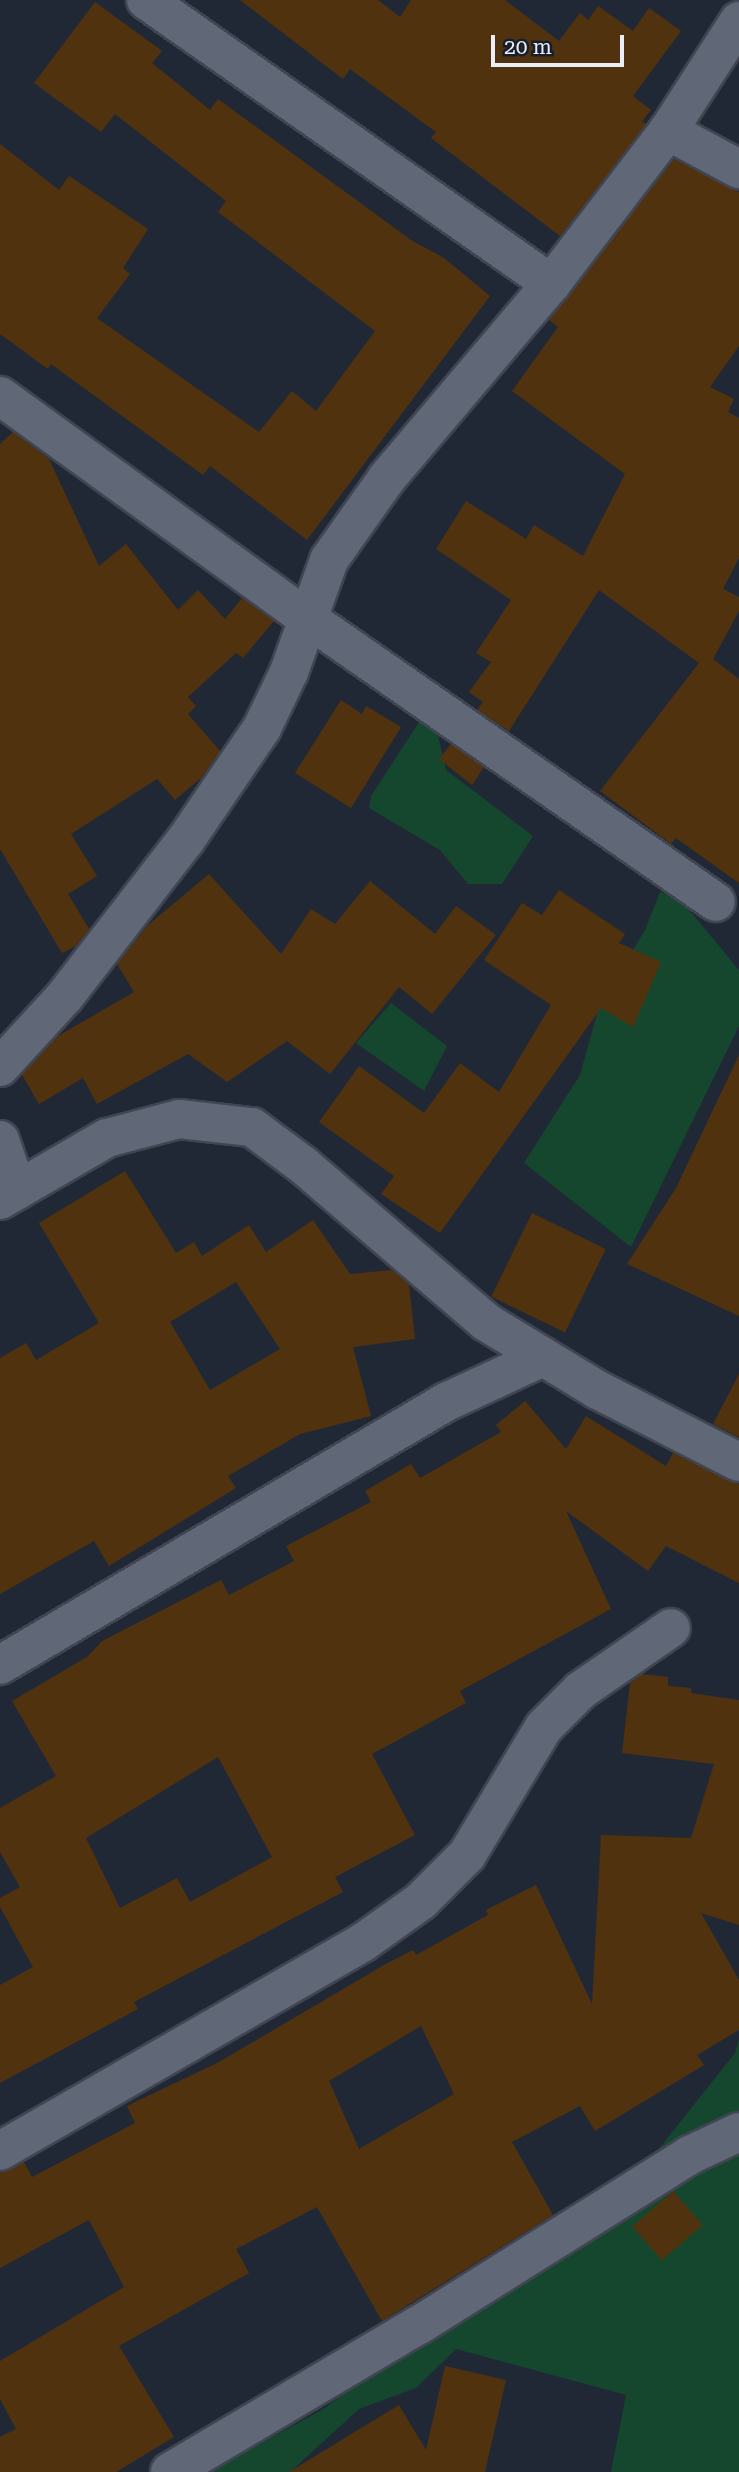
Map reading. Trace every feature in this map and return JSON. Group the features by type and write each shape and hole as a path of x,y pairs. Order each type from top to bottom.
{"street":[{"path":"146,0 551,284"},
{"path":"0,1067 65,996 219,792 262,728 310,620 329,560 387,478 551,284 668,131 739,21"},
{"path":"668,131 739,169"},
{"path":"0,396 310,620 716,902"},
{"path":"0,1140 9,1195 107,1138 179,1119 253,1127 303,1165 486,1322 543,1357 739,1462"},
{"path":"0,1665 446,1402 543,1357"},
{"path":"0,2151 362,1943 421,1901 467,1855 544,1727 581,1690 671,1628"},
{"path":"170,2472 419,2325 690,2155 739,2133"}],"green space":[{"path":"423,716 436,727 446,770 533,836 502,884 468,884 440,850 369,808 371,796"},
{"path":"660,892 680,899 739,970 739,1026 631,1247 524,1163 580,1075 599,1007 645,930"},
{"path":"391,1003 447,1046 424,1091 356,1043"},
{"path":"739,2039 739,2472 611,2472 626,2395 456,2349 416,2388 359,2409 290,2472 209,2472 325,2408 658,2150 735,2053"}],"building":[{"path":"240,0 378,0 400,17 411,0 505,0 559,41 580,13 588,20 598,6 633,31 649,8 681,31 633,96 651,110 642,121 646,124 560,236 431,138 436,132 350,69 343,79"},
{"path":"95,2 162,51 152,63 210,110 218,99 411,240 444,258 490,296 307,540 210,466 203,475 51,364 48,369 0,334 0,144 59,190 69,176 148,229 123,268 130,274 97,318 259,432 292,391 316,411 375,331 218,212 226,201 115,114 101,132 34,83"},
{"path":"674,159 739,192 739,346 710,387 734,399 728,412 739,418 739,558 723,589 739,597 739,611 713,659 739,679 739,883 676,838 671,844 600,791 699,663 599,590 509,731 477,710 483,702 469,692 491,662 476,653 511,600 436,549 466,501 526,539 534,525 583,556 625,474 512,391 558,327 549,320"},
{"path":"13,432 49,459 99,566 126,544 178,610 198,590 225,619 242,598 274,621 243,658 236,653 188,697 196,706 188,714 220,751 201,778 175,800 157,779 71,834 97,876 68,894 89,929 76,946 62,953 0,849 0,444"},
{"path":"341,700 362,714 366,706 401,727 351,808 295,773"},
{"path":"451,744 484,767 472,785 439,759"},
{"path":"209,874 281,954 311,909 335,924 370,881 435,934 456,906 496,935 432,1014 399,987 330,1074 287,1041 227,1082 188,1054 97,1104 83,1078 39,1104 22,1075 58,1036 134,992 117,964 148,925"},
{"path":"559,890 625,934 619,943 661,962 633,1027 601,1008 440,1233 381,1194 394,1176 319,1122 359,1066 424,1113 460,1063 499,1092 551,1005 484,960 522,903 542,915"},
{"path":"739,1055 739,1316 627,1264 676,1188"},
{"path":"125,1171 176,1253 194,1242 202,1256 249,1225 266,1252 313,1220 350,1274 392,1270 409,1285 415,1339 353,1347 371,1416 300,1434 228,1476 236,1488 109,1566 94,1541 0,1594 0,1358 26,1343 36,1360 99,1323 39,1223","holes":["236,1282 280,1349 210,1390 170,1322"]},
{"path":"532,1213 606,1249 565,1333 491,1297"},
{"path":"739,1374 739,1437 713,1424"},
{"path":"525,1401 566,1449 586,1416 666,1466 673,1453 739,1484 739,1583 666,1546 648,1571 566,1511 611,1609 460,1691 466,1703 372,1754 415,1835 335,1877 343,1892 134,2002 138,2009 0,2083 0,1985 33,1967 0,1907 0,1898 20,1887 0,1852 0,1808 56,1776 12,1701 87,1657 102,1641 221,1580 229,1595 294,1561 286,1546 371,1502 365,1491 411,1464 420,1478 501,1432 496,1425","holes":["218,1757 272,1857 190,1902 177,1878 120,1908 86,1838"]},
{"path":"642,1674 668,1677 668,1686 691,1688 691,1693 739,1700 739,1925 701,1913 739,1980 739,2030 697,2055 704,2065 595,2131 580,2106 512,2142 553,2215 382,2321 317,2207 236,2249 249,2273 119,2346 174,2437 116,2472 0,2472 0,2437 16,2429 0,2399 0,2361 124,2287 89,2220 0,2268 0,2173 24,2162 32,2177 135,2123 127,2106 219,2062 384,1965 413,1950 416,1955 488,1915 486,1910 536,1885 592,2004 601,1835 691,1838 714,1764 622,1753 630,1683","holes":["421,2026 454,2094 359,2149 329,2081"]},
{"path":"673,2191 703,2225 662,2260 632,2226"},
{"path":"445,2366 506,2380 485,2472 289,2472 399,2405 426,2450"}]}
